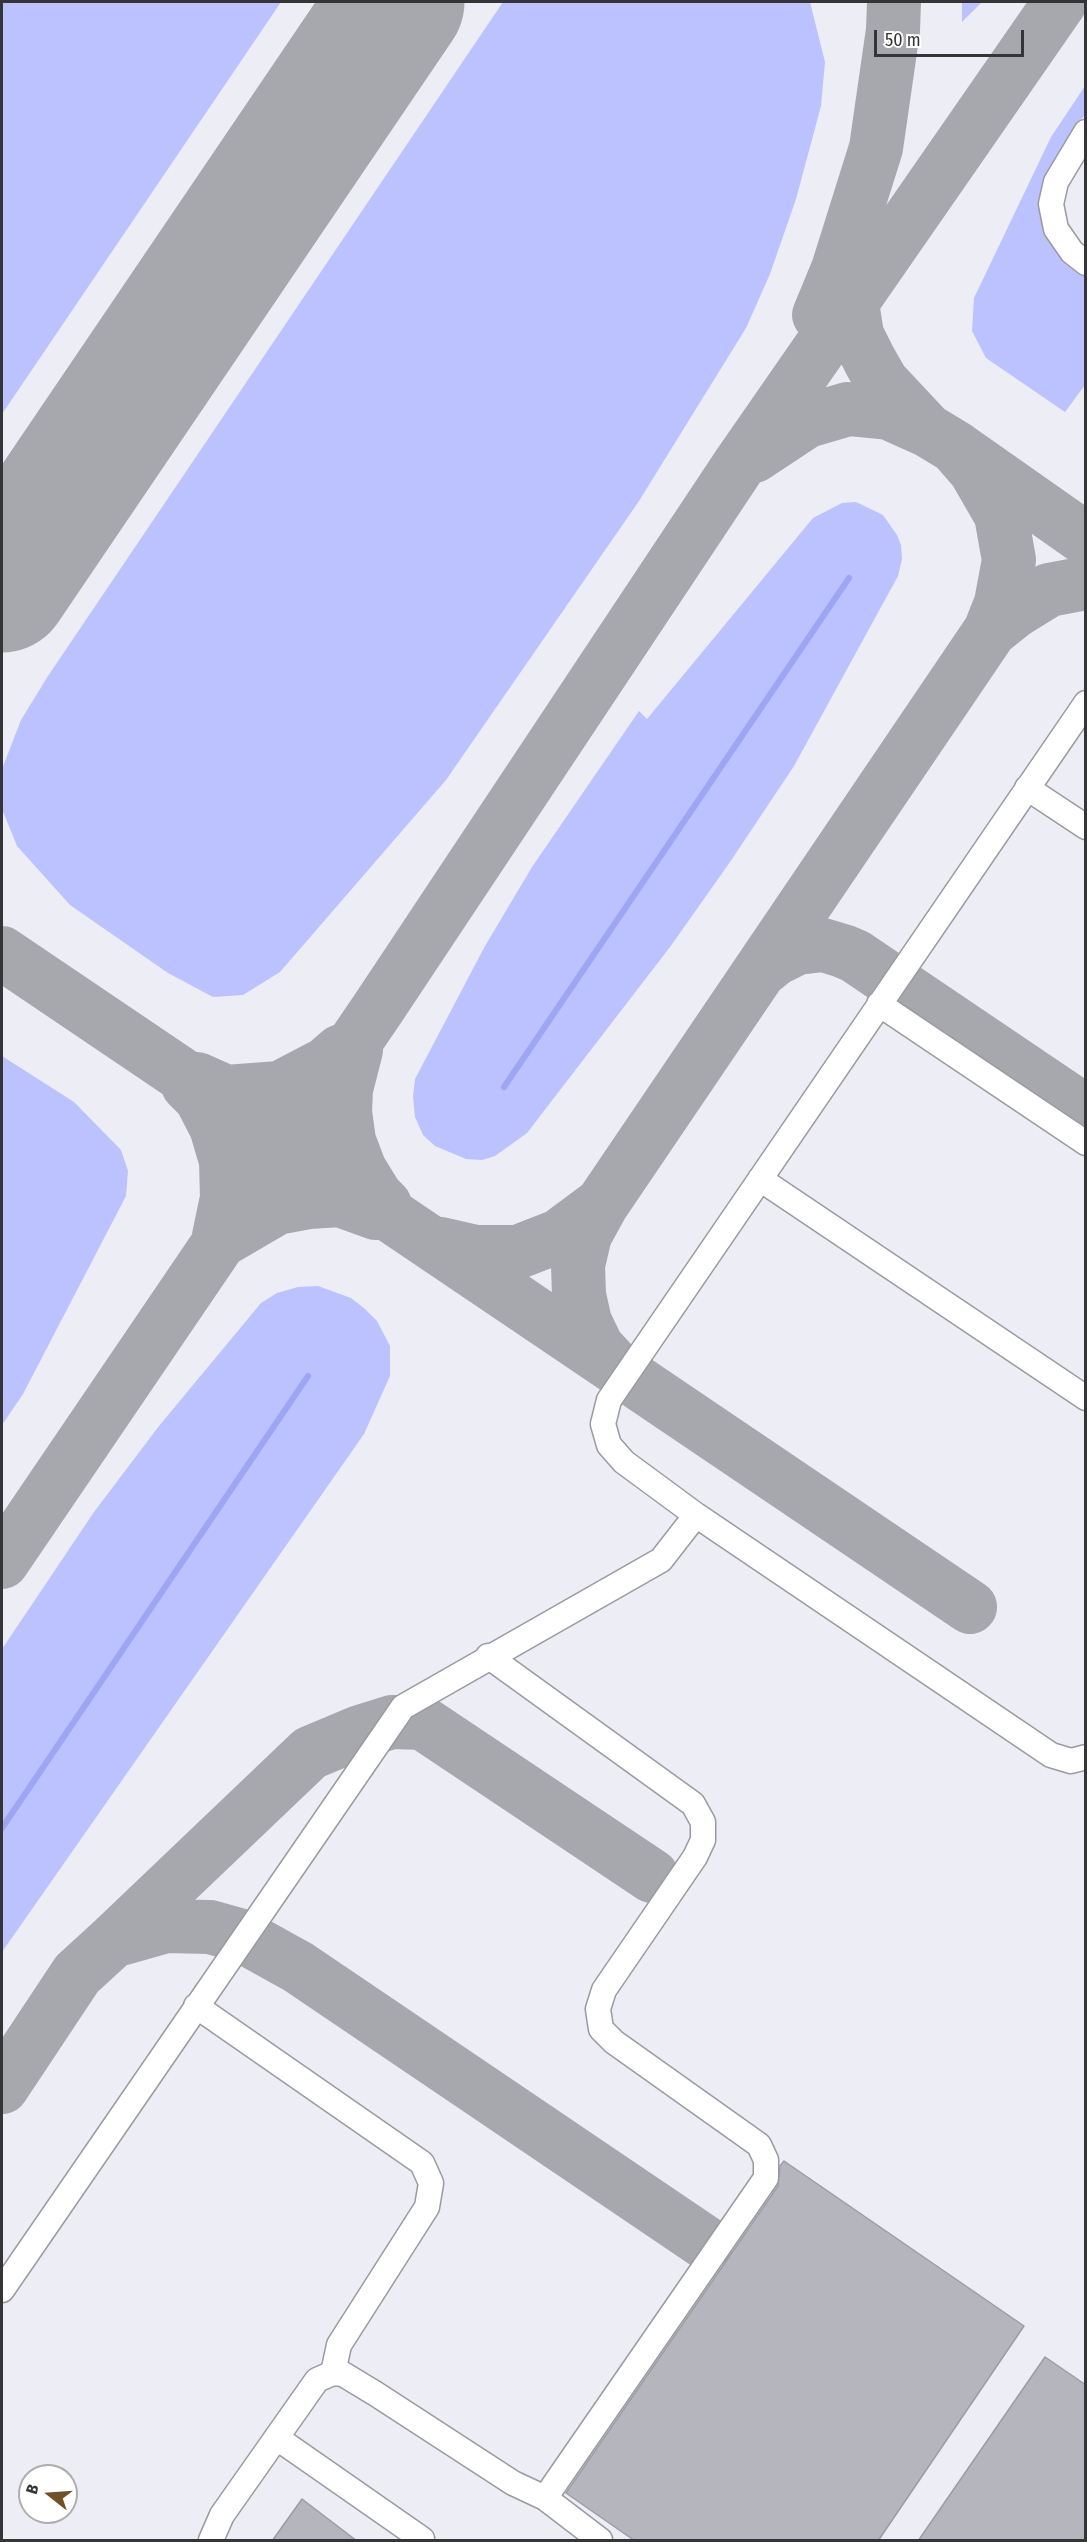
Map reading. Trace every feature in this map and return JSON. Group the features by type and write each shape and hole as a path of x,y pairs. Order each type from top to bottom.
{"lane":[{"path":"1086,132 1056,182 1051,204 1056,229 1071,252 1086,263"},
{"path":"1086,703 609,1400 603,1424 609,1445 624,1462 696,1515 1051,1755 1071,1761 1086,1757"},
{"path":"1027,788 1086,827"},
{"path":"879,1004 1086,1143"},
{"path":"760,1179 1086,1398"},
{"path":"2,2290 402,1707 488,1656 662,1560 696,1515"},
{"path":"488,1656 693,1804 703,1822 703,1840 695,1857 604,1990 598,2008 601,2029 614,2042 759,2145 766,2160 766,2178 545,2498"},
{"path":"196,2006 422,2163 431,2182 427,2207 339,2345 333,2373"},
{"path":"215,2538 222,2515 317,2380 333,2373 343,2374 513,2483 545,2498 600,2541"},
{"path":"277,2438 422,2539"}],"shaded area":[{"path":"2,2 281,2 2,414"},
{"path":"503,2 810,2 825,62 821,106 796,199 770,274 746,328 639,501 446,780 280,972 243,995 213,997 168,973 70,905 17,846 2,809 2,769 21,720 48,676"},
{"path":"962,2 982,2 962,22"},
{"path":"1085,86 1085,114 1053,165 1042,211 1085,274 1085,385 1065,412 986,358 972,331 974,298 1051,137"},
{"path":"856,502 883,515 897,535 901,545 902,559 898,576 794,766 670,947 527,1133 495,1156 482,1160 466,1159 435,1146 423,1135 415,1117 413,1096 415,1079 485,946 532,867 639,711 647,719 813,518 842,503"},
{"path":"2,1056 74,1102 121,1150 128,1171 126,1196 23,1394 2,1425"},
{"path":"318,1286 351,1298 365,1309 377,1321 390,1346 390,1376 364,1434 2,1952 2,1649 94,1512 159,1426 261,1303 277,1293 298,1287"}],"building":[{"path":"784,2161 1024,2326 878,2541 635,2541 566,2493 778,2186 780,2166"},
{"path":"1045,2357 1086,2385 1086,2541 918,2541"},
{"path":"302,2499 357,2541 272,2541"}],"waterway":[{"path":"504,1087 849,578"},
{"path":"2,1828 308,1376"}],"taxiway":[{"path":"819,315 838,269 876,148 893,30 894,2"},
{"path":"2,1562 379,1007 739,465 1060,2"},
{"path":"851,279 857,335 870,361 882,382 927,430"},
{"path":"754,456 807,421 848,409 889,413 927,430 955,447 1086,539"},
{"path":"610,1361 597,1347 585,1322 579,1295 578,1265 585,1235 602,1204 990,631 1001,603 1009,560 1001,515 975,470 955,447"},
{"path":"990,631 1015,611 1049,590 1086,583"},
{"path":"759,972 775,959 797,948 823,945 855,956 1086,1112"},
{"path":"2,953 970,1607"},
{"path":"356,1050 346,1089 345,1112 349,1141 360,1170 376,1196 385,1205"},
{"path":"197,1079 226,1092 280,1088 326,1064 341,1051"},
{"path":"188,1085 201,1098 216,1127 226,1161 227,1198 219,1236"},
{"path":"224,1239 277,1208 309,1202 340,1200 376,1213"},
{"path":"441,1244 476,1252 518,1252 559,1236 602,1204"},
{"path":"115,1939 310,1753 360,1732 392,1722 423,1723 652,1876"},
{"path":"2,2087 77,1974 113,1941 166,1926 210,1927 242,1936 298,1967 706,2243"}],"runway":[{"path":"2,585 397,2"}]}
